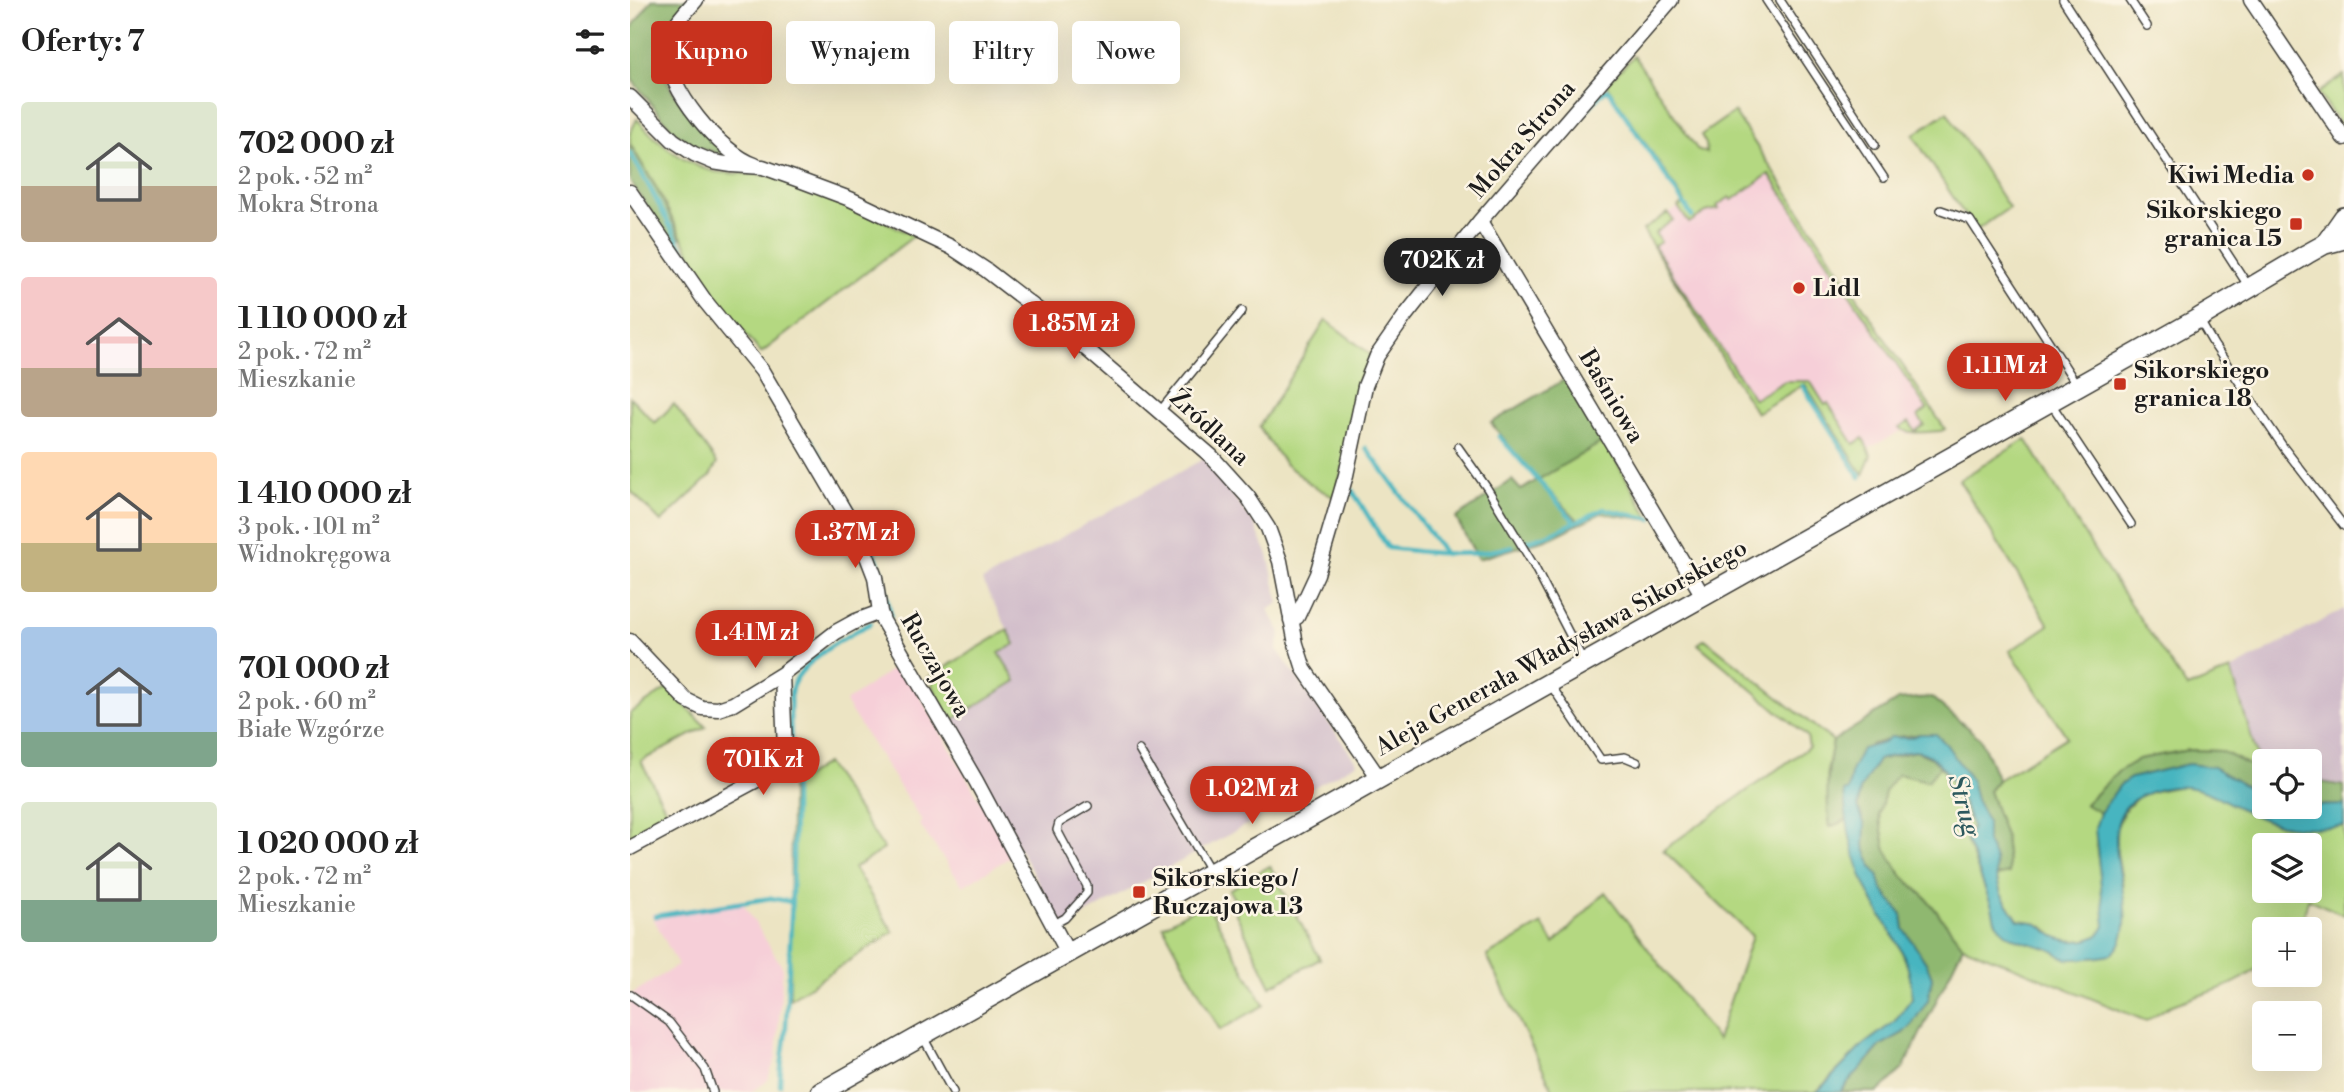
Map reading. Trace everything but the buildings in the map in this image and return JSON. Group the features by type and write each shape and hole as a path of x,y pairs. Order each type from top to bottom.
{"main road":[{"name":"Aleja Generała Władysława Sikorskiego","path":"821,1092 2334,241 2344,218"}],"street":[{"name":"Źródlana","path":"696,0 670,35 667,62 683,98 702,122 746,162 850,199 951,247 1027,300 1160,411 1236,482 1259,512 1277,551 1304,669 1378,778"},
{"name":"Mokra Strona","path":"1291,620 1297,617 1317,574 1346,475 1370,369 1377,356 1480,221 1671,0"},
{"path":"2251,0 2344,138"},
{"name":"Źródlana","path":"630,97 673,140 694,154 713,162 763,167"},
{"name":"Ruczajowa","path":"630,192 705,302 762,371 860,538 876,577 880,612 1068,953"},
{"name":"Baśniowa","path":"1480,221 1703,596"},
{"path":"630,641 685,700 710,710 726,708 782,674 836,632 880,612"},
{"path":"630,848 780,767 785,751 782,674"}],"lane":[{"path":"1766,0 1884,178"},
{"path":"1780,0 1875,145"},
{"path":"2063,0 2249,287"},
{"path":"2130,0 2147,26"},
{"path":"1941,210 1970,220 2077,386"},
{"path":"1160,411 1242,311"},
{"path":"2199,318 2214,345 2284,448 2344,526"},
{"path":"2050,401 2131,524"},
{"path":"1458,447 1487,488 1533,564 1584,663"},
{"path":"1549,682 1601,760 1625,757 1637,762"},
{"path":"1139,750 1211,872"},
{"path":"1054,924 1065,918 1087,893 1087,886 1057,830 1059,823 1088,806"},
{"path":"631,995 669,1022 705,1069 713,1092"},
{"path":"922,1034 953,1092"}],"shaded area":[{"path":"1762,155 1945,429 1906,434 1901,431 1868,449 1871,455 1863,475 1805,384 1756,413 1643,230"},
{"path":"1205,458 1254,524 1268,555 1279,603 1268,610 1281,632 1277,649 1357,763 1063,927 949,722 1016,681 999,653 1015,643 982,581"},
{"path":"2344,609 2344,786 2322,782 2322,749 2255,749 2231,670"},
{"path":"901,663 1012,856 963,886 919,824 922,821 845,702"},
{"path":"741,900 783,968 776,1058 767,1081 751,1092 630,1092 630,995 678,965 651,914"}],"green space":[{"path":"652,0 688,0 673,21 651,21 651,84 670,84 682,105 732,157 699,148 674,132 632,80 630,30"},
{"path":"1634,56 1697,149 1707,153 1701,135 1734,112 1945,429 1918,433 1899,428 1909,422 1915,431 1924,425 1918,416 1927,409 1769,174 1732,200 1730,197 1717,206 1719,209 1706,212 1689,223 1678,207 1685,202 1606,84"},
{"path":"2344,75 2344,131 2318,93"},
{"path":"1947,112 2009,208 1975,231 1913,135"},
{"path":"637,119 683,159 705,169 768,175 793,182 846,203 914,236 761,353 710,292 657,189 630,144 630,133"},
{"path":"630,144 657,189 681,238 671,241 630,181"},
{"path":"1668,213 1673,220 1655,233 1661,242 1654,246 1754,399 1785,381 1810,381 1825,405 1828,403 1854,444 1863,438 1871,455 1863,475 1805,384 1756,413 1643,230"},
{"path":"1326,320 1371,355 1335,498 1312,485 1284,463 1259,427"},
{"path":"1567,378 1604,441 1538,480 1581,523 1553,537 1478,559 1456,518 1512,480 1521,490 1537,480 1491,423"},
{"path":"630,397 655,423 674,404 717,463 710,476 661,522 630,490"},
{"path":"2026,439 2099,558 2187,688 2231,670 2255,749 2252,749 2252,767 2221,751 2189,750 2139,759 2119,771 2086,803 2100,813 2096,844 2106,906 2103,932 2092,938 2072,941 2059,938 2039,924 2018,920 2001,894 1996,876 2009,873 2005,836 1989,791 1998,780 2067,737 2010,651 2049,625 1959,480"},
{"path":"1604,441 1651,520 1601,513 1581,523 1537,480"},
{"path":"1008,630 1015,644 999,653 1016,681 949,722 929,677"},
{"path":"1705,639 1833,741 1827,771 1830,827 1849,819 1855,852 1869,893 1905,958 1912,998 1894,1022 1863,1045 1816,1092 1554,1092 1487,956 1542,924 1554,944 1605,892 1717,1040 1752,936 1663,850 1809,747 1807,736 1698,644"},
{"path":"668,688 706,727 641,761 671,820 630,841 630,713"},
{"path":"1931,697 1981,739 1998,780 1989,791 2005,836 2009,873 1996,876 1995,859 1987,842 1987,821 1976,800 1971,780 1920,734 1872,744 1852,769 1848,791 1845,791 1849,819 1830,827 1827,784 1833,741 1898,700"},
{"path":"2189,750 2221,751 2252,766 2252,790 2213,767 2188,764 2131,778 2120,785 2100,813 2085,804 2119,771 2139,759"},
{"path":"1916,751 1932,758 1940,766 1928,781 1898,774 1886,789 1879,814 1885,848 1901,875 1927,899 1963,946 1903,1069 1878,1092 1841,1092 1881,1045 1903,1033 1928,1000 1932,977 1904,929 1902,915 1882,889 1878,875 1872,867 1864,846 1865,826 1858,807 1860,789 1878,760"},
{"path":"826,763 884,849 854,868 893,932 790,999 791,787"},
{"path":"1940,766 1959,795 1972,827 1966,840 1996,923 2033,944 2050,949 2068,959 2099,957 2123,886 2115,842 2116,829 2124,811 2139,796 2187,785 2211,793 2252,814 2252,819 2307,828 2344,826 2344,915 2317,903 2322,903 2322,833 2252,833 2252,903 2307,903 2304,917 2252,917 2252,972 2219,989 2170,1006 2146,1021 1963,946 1927,899 1901,875 1885,848 1879,814 1885,789 1898,774 1928,781"},
{"path":"2322,782 2344,786 2344,805 2322,805"},
{"path":"1270,866 1320,959 1271,986 1236,914 1235,901 1229,890"},
{"path":"1206,902 1264,1005 1220,1030 1163,926"}],"water":[{"name":"Strug","path":"1920,734 1936,734 1946,744 1971,780 1976,800 1987,821 1987,842 1995,859 2001,894 2018,920 2035,923 2060,939 2090,939 2105,926 2095,828 2100,813 2120,785 2131,778 2188,764 2213,767 2252,790 2252,815 2206,792 2177,787 2160,789 2141,796 2125,808 2118,824 2116,842 2125,906 2125,926 2120,944 2114,952 2106,956 2067,959 2049,949 2008,935 1997,924 1966,840 1972,827 1952,781 1935,760 1915,751 1878,760 1860,790 1858,807 1865,826 1864,846 1882,889 1902,915 1904,929 1932,977 1928,1000 1912,1024 1903,1033 1881,1045 1840,1092 1817,1092 1863,1045 1894,1022 1912,998 1905,958 1868,892 1857,864 1847,820 1844,791 1848,791 1852,769 1862,749 1883,743 1890,737 1909,738"},
{"path":"2344,805 2344,826 2304,828 2263,819 2322,819 2322,806"}],"waterway":[{"path":"1573,125 1605,90 1609,91 1692,216"},
{"path":"630,153 692,267 716,304"},
{"path":"1803,386 1860,477"},
{"path":"1499,436 1575,522"},
{"path":"811,440 870,539 881,570 891,615"},
{"path":"1366,448 1445,554"},
{"path":"1352,490 1388,548 1466,554 1512,546"},
{"path":"1528,541 1604,509 1652,519"},
{"path":"780,1085 786,1026 793,883 791,693 799,675 816,657 871,623"},
{"path":"655,916 771,898 792,902"}],"place":[{"name":"Kiwi Media","path":"2308,175"},
{"name":"Sikorskiego granica 15","path":"2296,224"},
{"name":"Lidl","path":"1799,288"},
{"name":"Sikorskiego granica 18","path":"2120,384"},
{"name":"Sikorskiego / Ruczajowa 13","path":"1139,892"}]}
